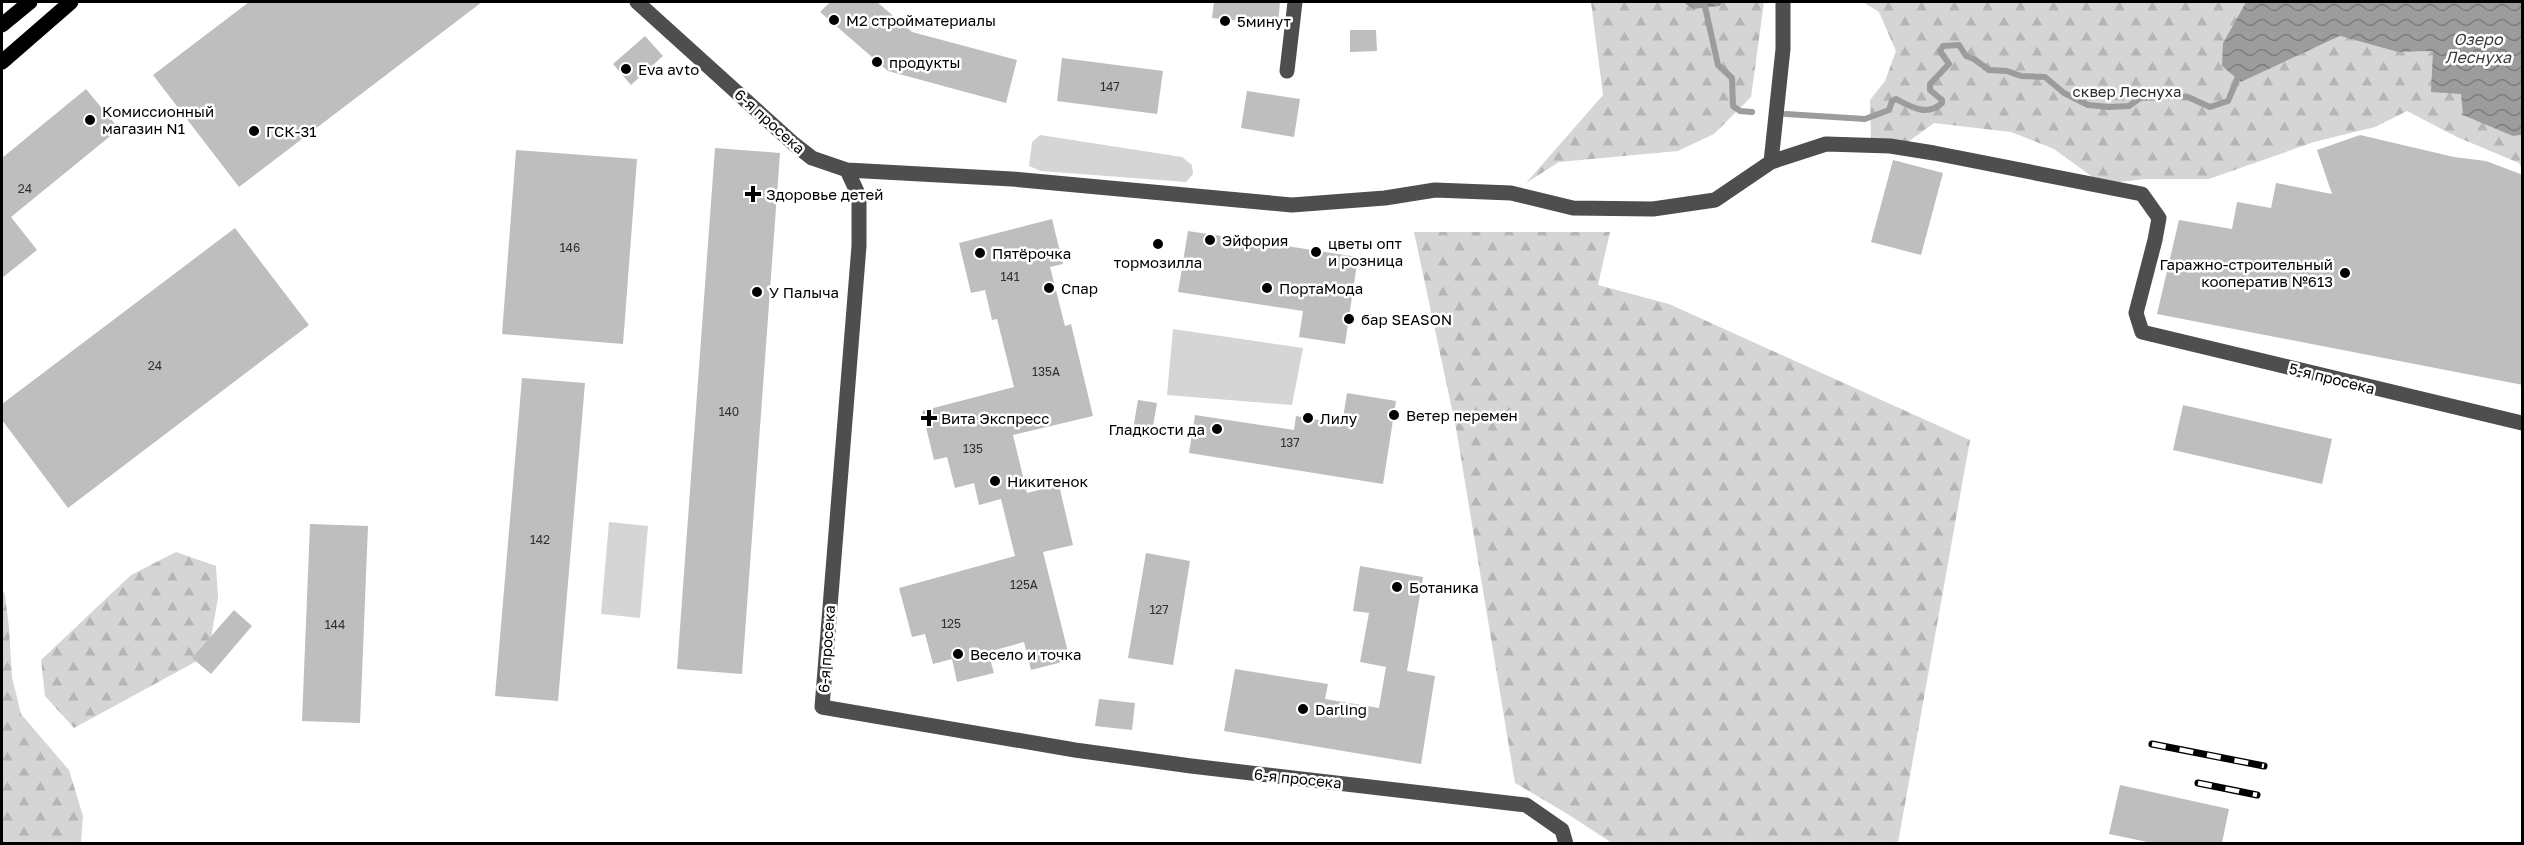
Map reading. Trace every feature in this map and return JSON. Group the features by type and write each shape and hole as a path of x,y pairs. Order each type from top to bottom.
{"main road":[{"path":"2,25 30,2"},
{"path":"2,62 71,2"}],"street":[{"name":"6-я просека","path":"636,2 794,144 812,158 847,170 859,196 859,246 822,707 1052,746 1191,766 1526,805 1562,830 1566,843"},
{"path":"1287,71 1295,2"},
{"path":"847,170 1012,179 1292,205 1363,200 1435,190 1511,193 1573,208 1653,209 1715,200 1771,162 1783,49 1783,2"},
{"name":"5-я просека","path":"1771,162 1827,144 1890,146 2142,194 2159,218 2136,313 2142,332 2523,423"}],"green space":[{"path":"1591,2 1683,2 1694,9 1720,6 1723,2 1764,2 1751,97 1714,134 1678,151 1559,162 1526,183 1603,95"},
{"name":"сквер Леснуха","path":"1863,2 2246,2 2223,43 2241,82 2340,36 2398,52 2433,51 2461,94 2513,136 2522,135 2522,169 2519,163 2457,137 2407,111 2375,127 2314,142 2209,179 2145,179 2102,184 2054,149 2011,132 1934,123 1908,142 1871,141 1870,100 1885,81 1896,51 1879,12"},
{"path":"1040,135 1182,157 1192,165 1193,174 1186,182 1041,171 1029,166 1032,142"},
{"path":"1414,232 1610,232 1598,285 1669,304 1970,440 1898,843 1612,843 1515,783 1456,428"},
{"path":"1173,329 1303,348 1292,405 1167,395"},
{"path":"609,522 648,526 640,618 601,614"},
{"path":"176,552 216,566 218,598 208,655 74,728 45,696 41,660 131,575"},
{"path":"2,588 9,628 12,677 21,714 69,770 83,816 81,843 2,843"}],"water":[{"path":"1683,2 1723,2 1720,6 1694,9"},
{"name":"Озеро Леснуха","path":"2246,2 2522,2 2522,135 2513,136 2463,115 2461,94 2431,92 2433,51 2398,52 2340,36 2241,82 2222,66 2223,43"}],"building":[{"name":"ГСК-31","path":"249,2 482,2 239,187 153,75"},
{"path":"830,2 877,2 912,32 1017,60 1006,103 888,71 820,12"},
{"path":"1214,2 1280,2 1278,25 1212,18"},
{"path":"1350,30 1376,30 1377,51 1350,52"},
{"path":"645,36 663,56 631,85 613,64"},
{"path":"1062,58 1163,71 1157,114 1057,101"},
{"path":"86,89 119,129 11,217 37,250 2,278 2,158"},
{"path":"1247,91 1300,99 1294,137 1241,128"},
{"name":"Гаражно-строительный кооператив №613","path":"2360,135 2454,157 2486,161 2523,175 2523,385 2157,314 2179,220 2232,229 2237,202 2271,208 2276,183 2332,194 2317,150"},
{"path":"715,148 780,153 742,674 677,669"},
{"path":"516,150 637,159 623,344 502,334"},
{"path":"1893,160 1943,173 1921,255 1871,242"},
{"path":"1052,219 1063,264 1050,267 1065,326 1071,324 1093,416 1013,435 1027,493 1059,485 1073,545 1043,552 1070,660 1031,670 1024,642 988,652 994,673 957,682 952,659 933,664 925,634 912,637 899,588 1015,556 1001,499 979,505 974,483 955,488 947,457 934,460 922,411 1014,387 997,319 992,320 985,290 971,293 959,243"},
{"path":"235,228 309,325 68,508 2,420 2,404"},
{"path":"1188,231 1358,257 1345,344 1299,337 1303,311 1178,292"},
{"path":"522,378 585,383 558,701 495,696"},
{"path":"1347,393 1396,401 1383,484 1189,453 1195,415 1294,430 1296,416 1342,424"},
{"path":"1138,400 1157,403 1151,438 1132,435"},
{"path":"2183,405 2332,439 2322,484 2173,450"},
{"path":"310,524 368,526 360,723 302,721"},
{"path":"1146,553 1190,561 1173,665 1128,658"},
{"path":"1360,566 1423,577 1407,671 1435,676 1421,764 1224,731 1235,669 1328,684 1325,699 1379,708 1386,667 1360,662 1369,613 1353,611"},
{"path":"234,610 252,626 211,674 192,658"},
{"path":"1099,699 1135,703 1132,730 1095,726"},
{"path":"2120,785 2229,809 2222,843 2152,843 2109,834"}],"waterway":[{"path":"1704,2 1718,65 1732,78 1733,106 1740,111 1752,112"},
{"path":"1786,114 1865,119 1889,110 1892,101 1896,99 1919,109 1936,107 1942,103 1942,100 1930,90 1930,84 1949,64 1940,51 1943,46 1959,45 1966,56 1989,70 2007,71 2021,76 2045,77 2064,93 2088,105 2109,107 2129,106 2140,98 2170,96 2188,97 2210,107 2228,101 2242,73"}],"railway":[{"path":"2152,744 2264,766"},
{"path":"2198,783 2257,795"}],"place":[{"name":"М2 стройматериалы","path":"834,20"},
{"name":"5минут","path":"1225,21"},
{"name":"продукты","path":"877,62"},
{"name":"Eva avto","path":"626,69"},
{"name":"Комиссионный магазин N1","path":"90,120"},
{"name":"ГСК-31","path":"254,131"},
{"name":"Здоровье детей","path":"753,194"},
{"name":"Эйфория","path":"1210,240"},
{"name":"тормозилла","path":"1158,244"},
{"name":"цветы опт и розница","path":"1316,252"},
{"name":"Пятёрочка","path":"980,253"},
{"name":"Гаражно-строительный кооператив №613","path":"2345,273"},
{"name":"Спар","path":"1049,288"},
{"name":"ПортаМода","path":"1267,288"},
{"name":"У Палыча","path":"757,292"},
{"name":"бар SEASON","path":"1349,319"},
{"name":"Ветер перемен","path":"1394,415"},
{"name":"Вита Экспресс","path":"929,418"},
{"name":"Лилу","path":"1308,418"},
{"name":"Гладкости да","path":"1217,429"},
{"name":"Никитенок","path":"995,481"},
{"name":"Ботаника","path":"1397,587"},
{"name":"Весело и точка","path":"958,654"},
{"name":"Darling","path":"1303,709"}]}
